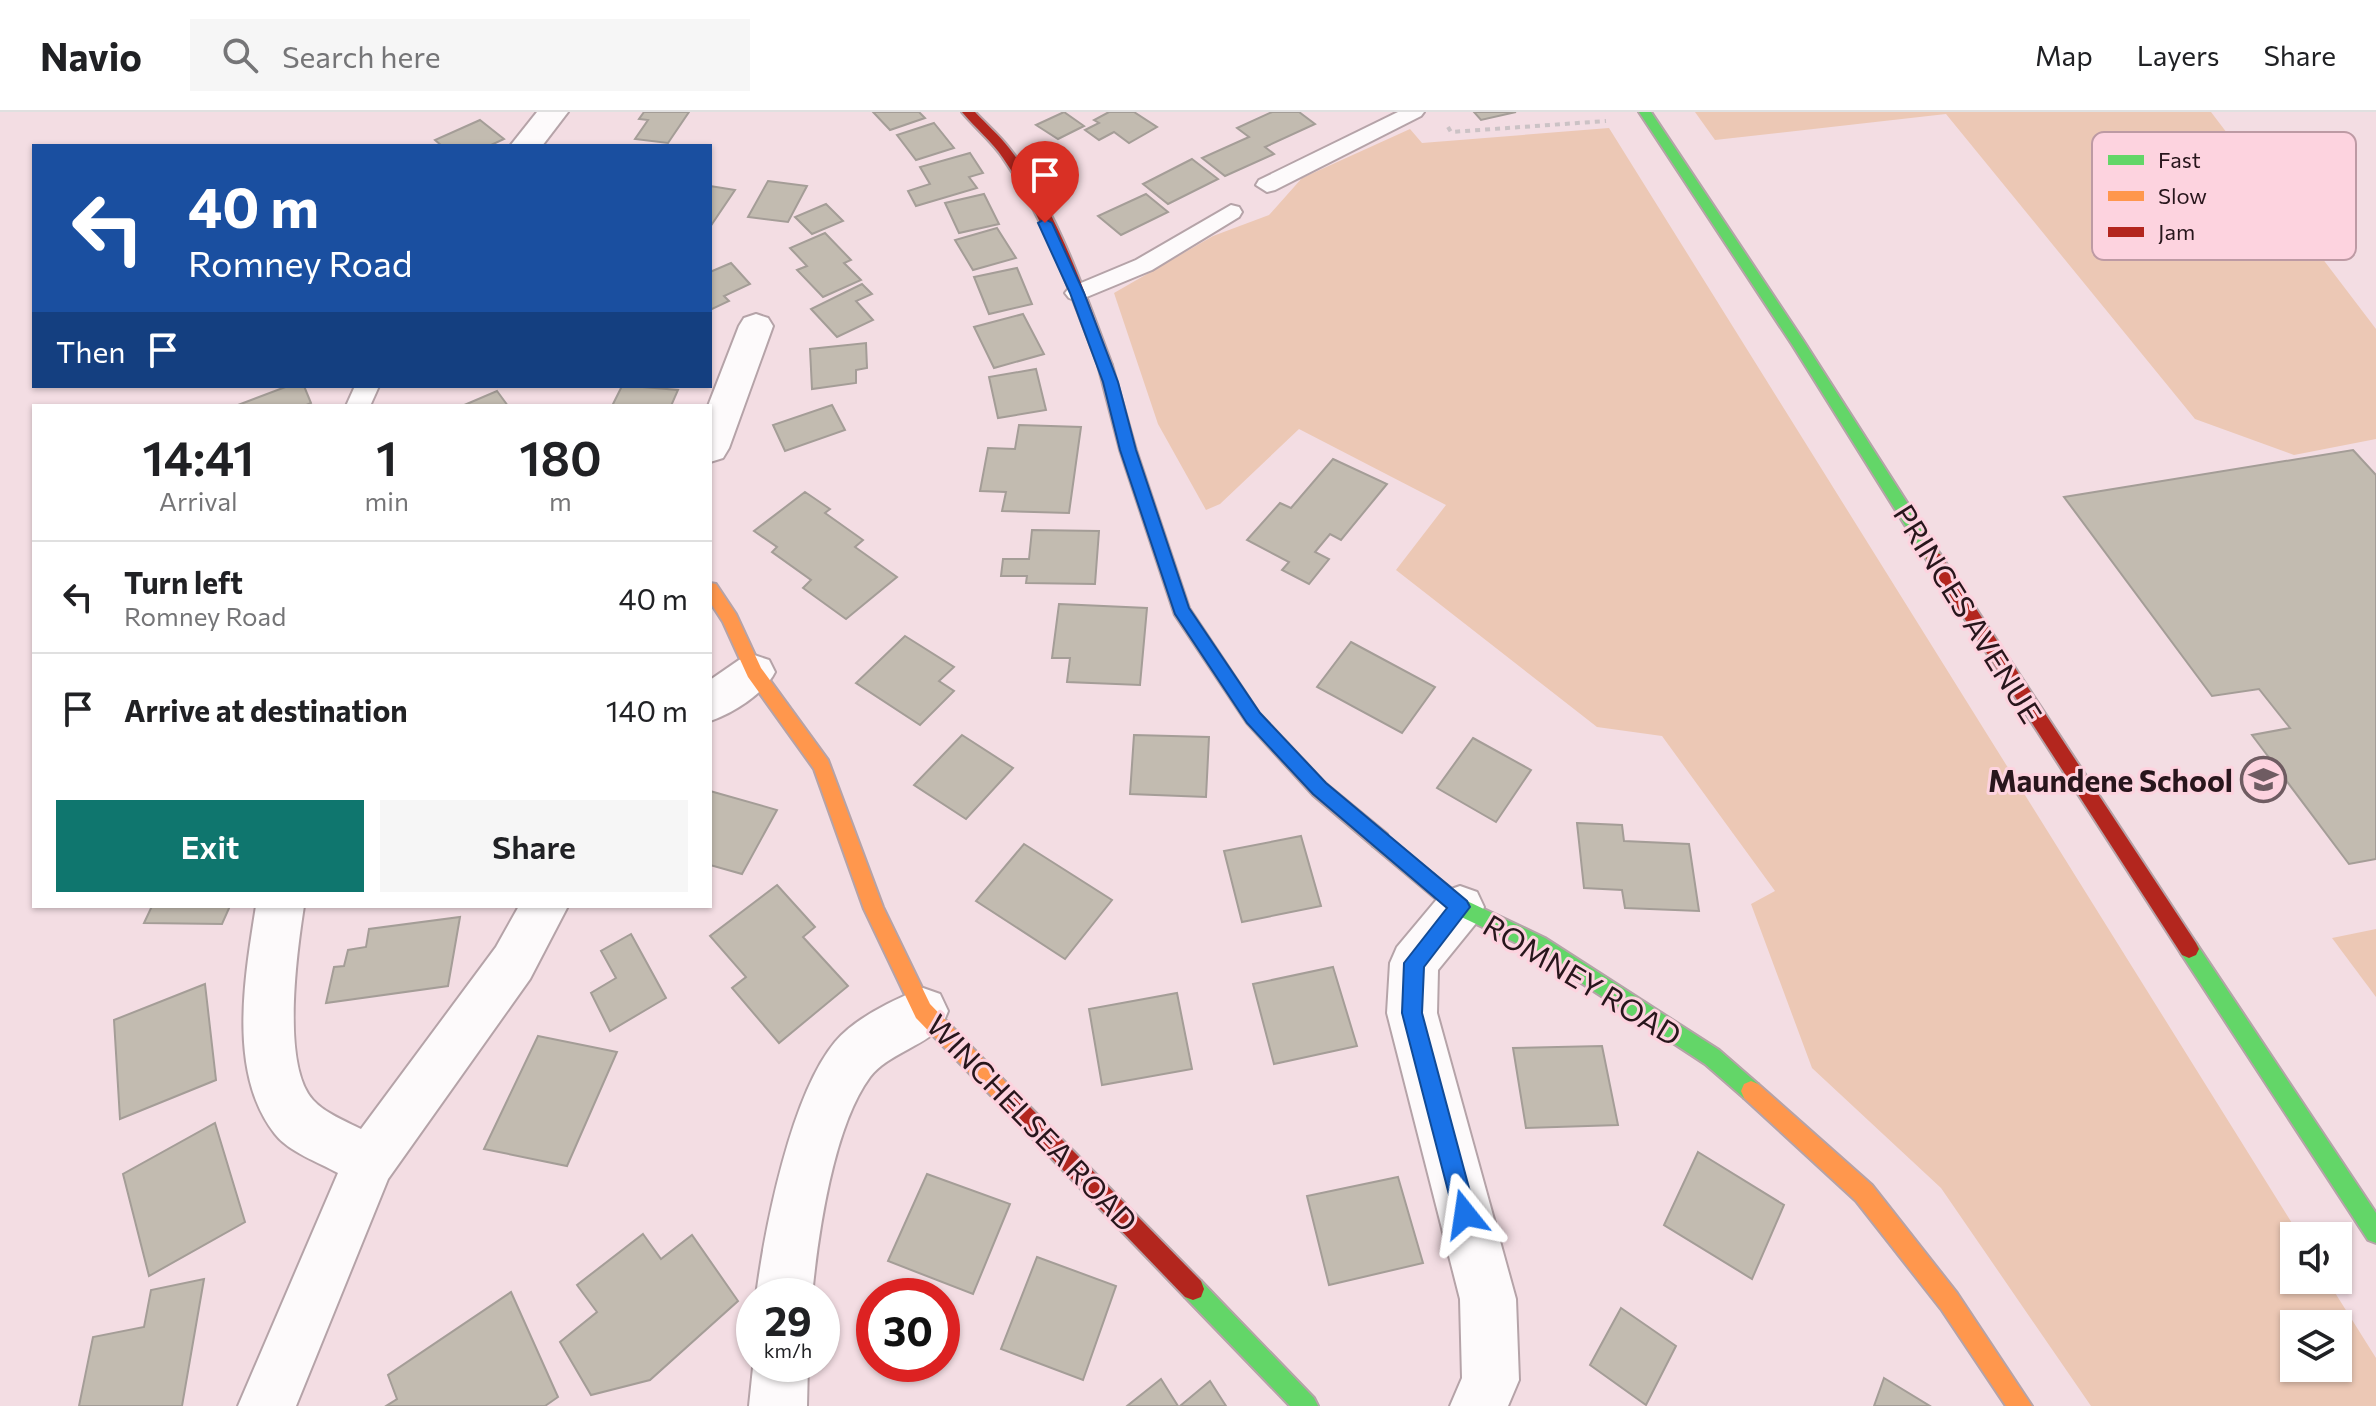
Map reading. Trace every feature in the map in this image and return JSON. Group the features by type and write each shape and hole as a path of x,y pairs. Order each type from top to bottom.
{"street":[{"path":"528,144 553,112"},
{"name":"ROMNEY ROAD","path":"968,112 1006,152 1034,200 1077,293 1111,382 1128,450 1181,610 1253,718 1310,779 1460,907 1538,944 1712,1057 1795,1129 1864,1193 1949,1301 2020,1406"},
{"name":"PRINCES AVENUE","path":"1645,112 1798,343 2032,713 2376,1232"},
{"path":"712,443 756,326"},
{"name":"WINCHELSEA ROAD","path":"712,592 730,619 754,672 822,765 874,909 923,1011 1306,1406"},
{"path":"712,702 754,672"},
{"path":"1460,907 1414,963 1412,1013 1488,1299 1491,1380 1479,1406"},
{"path":"280,908 270,962 270,1018 278,1092 295,1118 369,1161"},
{"path":"267,1406 369,1161 513,963 543,908"},
{"path":"785,1278 787,1254 824,1115 853,1059 923,1011"},
{"path":"778,1406 779,1382"}],"lane":[{"path":"1267,185 1414,112"},
{"path":"1077,293 1144,265 1231,212"}],"path":[{"path":"1441,119 1451,132 1608,121"}],"shaded area":[{"path":"1695,112 2211,112 2226,132 2092,132 2092,260 2324,260 2376,329 2376,439 2294,455 2195,419 1946,114 1715,140"},
{"path":"1609,128 2291,1222 2280,1222 2280,1294 2336,1294 2346,1310 2280,1310 2280,1382 2352,1382 2352,1320 2376,1358 2376,1406 2091,1406 1941,1188 1812,1068 1751,904 1775,891 1662,736 1597,727 1396,570 1446,505 1299,429 1220,504 1206,510 1158,424 1114,293 1213,236 1269,215 1302,178 1410,129 1422,143"},
{"path":"2376,929 2376,997 2332,938"}],"building":[{"path":"644,112 689,112 668,143 635,139 648,120 639,119"},
{"path":"873,112 919,112 925,118 890,130"},
{"path":"1064,112 1084,126 1058,139 1036,125"},
{"path":"1109,112 1134,112 1157,127 1129,143 1114,132 1099,140 1085,130 1099,123 1094,120"},
{"path":"1272,112 1299,112 1315,124 1265,147 1274,154 1225,176 1202,158 1249,137 1237,128"},
{"path":"1474,112 1516,112 1481,120"},
{"path":"480,120 504,139 493,144 440,144 435,140"},
{"path":"934,123 954,148 916,160 897,135"},
{"path":"970,153 983,173 969,177 977,188 916,206 908,191 930,184 920,167"},
{"path":"1192,159 1218,179 1168,204 1143,184"},
{"path":"768,181 807,186 788,222 748,217"},
{"path":"712,186 735,190 712,224"},
{"path":"984,194 999,224 959,233 945,203"},
{"path":"1146,194 1168,212 1121,235 1098,216"},
{"path":"826,204 843,221 812,234 795,217"},
{"path":"997,228 1016,258 973,270 955,240"},
{"path":"825,233 851,260 844,263 861,280 823,297 797,270 807,266 790,248"},
{"path":"731,263 750,284 724,296 729,301 712,309 712,271"},
{"path":"1017,268 1032,304 989,314 974,277"},
{"path":"862,284 872,294 856,301 873,320 837,337 811,309"},
{"path":"1023,314 1044,354 994,368 974,327"},
{"path":"866,343 867,368 856,370 856,383 812,389 810,349"},
{"path":"1036,369 1046,410 998,418 989,377"},
{"path":"283,388 305,388 311,403 309,404 241,404"},
{"path":"621,388 678,390 672,404 613,404"},
{"path":"497,391 507,404 467,404"},
{"path":"832,405 845,430 785,451 773,425"},
{"path":"1019,425 1081,427 1069,513 1002,511 1006,492 980,491 988,448 1015,449"},
{"path":"2353,450 2376,475 2376,859 2349,864 2252,735 2290,728 2259,689 2212,696 2064,497"},
{"path":"1333,459 1387,484 1341,540 1330,534 1315,552 1329,559 1309,584 1282,570 1289,562 1247,540 1280,503 1291,508"},
{"path":"805,492 830,509 825,513 863,540 855,547 897,577 846,619 803,588 811,580 772,552 777,547 754,531"},
{"path":"1032,530 1099,531 1095,584 1026,583 1027,576 1001,576 1003,559 1029,559"},
{"path":"1059,604 1147,608 1140,685 1067,682 1070,658 1052,658"},
{"path":"905,636 954,667 939,681 954,691 920,725 856,683"},
{"path":"1351,642 1435,687 1402,733 1317,687"},
{"path":"962,735 1013,768 966,819 914,785"},
{"path":"1134,735 1209,737 1206,797 1130,794"},
{"path":"1473,738 1531,770 1496,822 1437,788"},
{"path":"712,792 777,810 742,874 712,866"},
{"path":"1577,823 1622,825 1624,841 1689,844 1699,911 1625,908 1622,890 1584,888"},
{"path":"1301,836 1321,906 1242,922 1224,851"},
{"path":"1024,844 1112,900 1065,959 976,901"},
{"path":"777,885 815,927 803,937 848,986 779,1043 732,988 746,977 710,936"},
{"path":"151,908 229,908 222,924 144,923"},
{"path":"460,917 448,986 326,1003 334,967 344,966 348,950 366,947 369,929"},
{"path":"631,934 666,998 610,1031 591,993 616,978 601,951"},
{"path":"1333,967 1357,1046 1274,1064 1253,984"},
{"path":"205,984 216,1080 120,1119 114,1020"},
{"path":"1177,993 1192,1069 1102,1085 1089,1009"},
{"path":"538,1036 617,1052 567,1166 484,1149"},
{"path":"1602,1046 1618,1125 1526,1128 1513,1048"},
{"path":"215,1123 245,1222 149,1276 123,1174"},
{"path":"1698,1152 1784,1205 1752,1279 1664,1225"},
{"path":"927,1174 1010,1204 973,1294 960,1289 960,1278 932,1278 888,1261"},
{"path":"1398,1177 1423,1263 1329,1285 1307,1196"},
{"path":"643,1234 661,1259 692,1235 736,1298 736,1303 650,1380 591,1395 560,1342 597,1312 577,1285"},
{"path":"1037,1257 1116,1286 1083,1380 1001,1349"},
{"path":"204,1279 182,1406 79,1406 93,1337 144,1327 151,1290"},
{"path":"511,1292 558,1397 545,1406 386,1406 397,1399 388,1375"},
{"path":"1621,1308 1676,1346 1646,1405 1590,1365"},
{"path":"1884,1378 1930,1406 1874,1406"},
{"path":"1161,1379 1178,1406 1127,1406"},
{"path":"1210,1381 1226,1406 1180,1406"}],"traffic: fast":[{"path":"1645,112 1798,343 1934,558"},
{"path":"1380,840 1460,907 1538,944 1712,1057 1751,1091"},
{"path":"2189,949 2376,1232"},
{"path":"1193,1289 1306,1406"}],"traffic: slow":[{"path":"1105,365 1128,450 1181,610 1253,718 1319,789 1380,840"},
{"path":"712,592 730,619 754,672 822,765 874,909 923,1011 1016,1107"},
{"path":"1751,1091 1864,1193 1949,1301 2020,1406"}],"traffic: jam":[{"path":"968,112 1006,152 1035,200 1062,255 1105,365"},
{"path":"1934,558 2189,949"},
{"path":"1016,1107 1193,1289"}],"place":[{"name":"Maundene School","path":"2264,779"}],"route":[{"path":"1045,223 1077,293 1111,382 1128,450 1181,610 1253,718 1319,789 1460,907 1414,963 1412,1013 1465,1214"}]}
